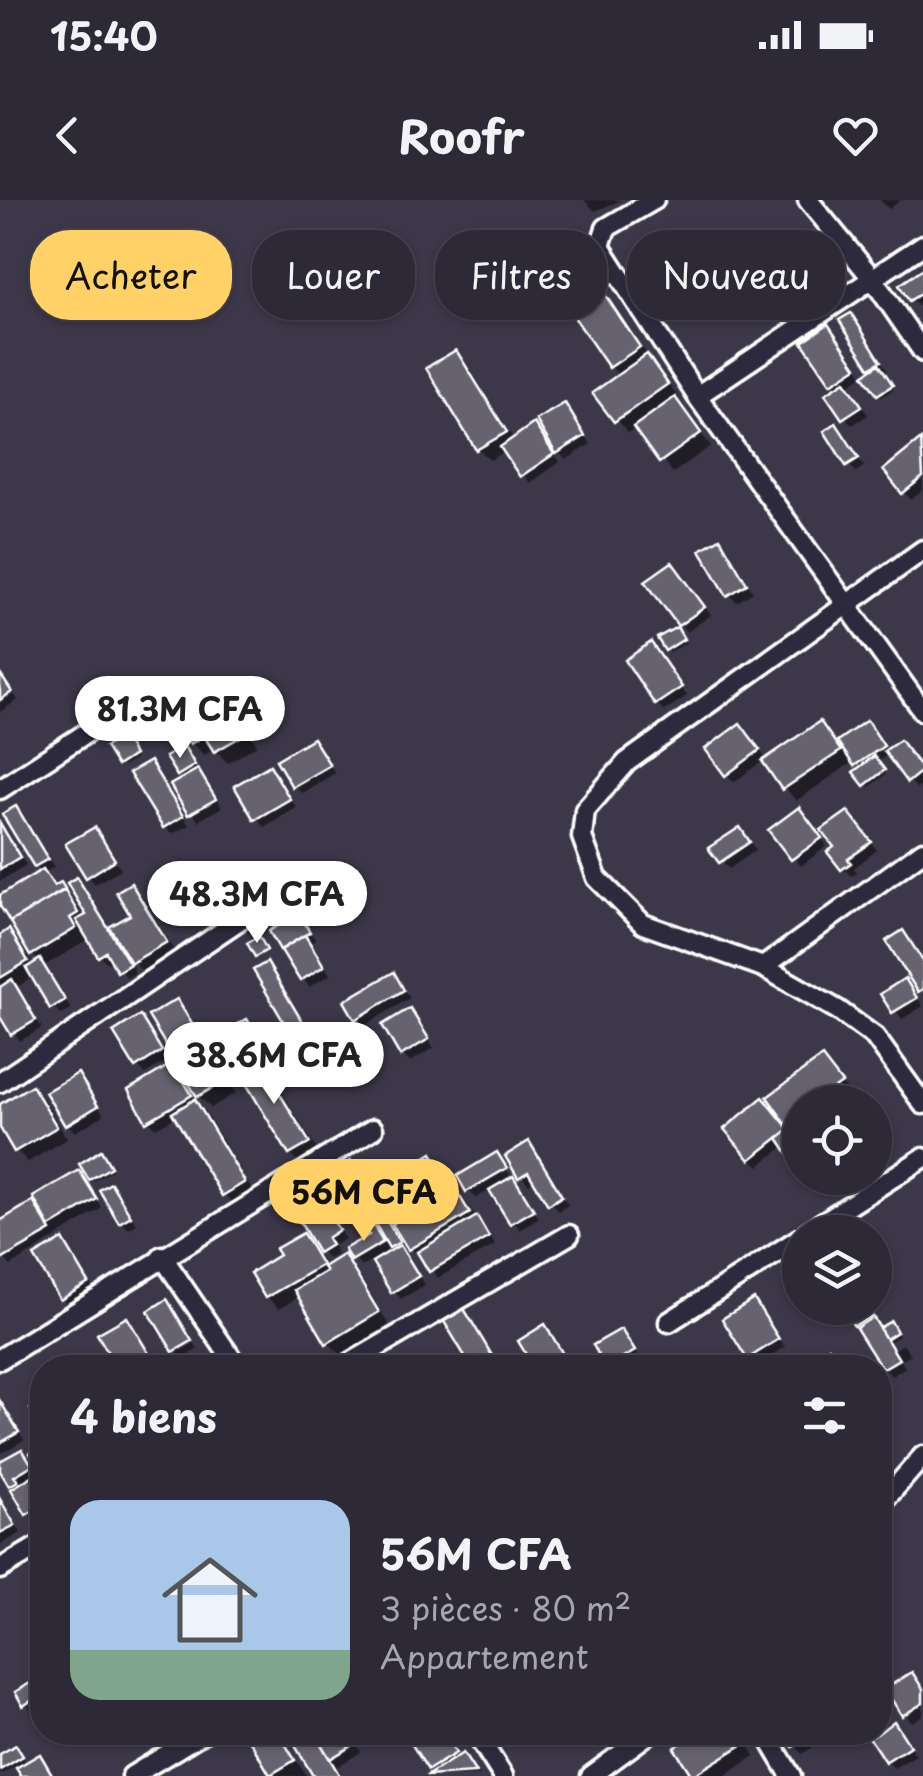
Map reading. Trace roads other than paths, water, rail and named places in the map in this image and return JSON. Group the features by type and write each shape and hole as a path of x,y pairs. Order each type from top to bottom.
{"street":[{"path":"654,200 606,228 600,246 698,396 923,711"},
{"path":"808,200 872,278 923,352"},
{"path":"698,396 923,245"},
{"path":"923,550 626,762 585,810 582,837 597,878 643,924 763,966 838,1010 874,1037 923,1104"},
{"path":"0,789 97,726"},
{"path":"763,966 923,851"},
{"path":"0,1082 284,890"},
{"path":"0,1359 373,1129"},
{"path":"834,1215 923,1158"},
{"path":"364,1355 568,1235"},
{"path":"669,1322 782,1250"},
{"path":"162,1256 229,1355"},
{"path":"892,1491 923,1456"},
{"path":"0,1570 30,1551"},
{"path":"132,1776 183,1745"},
{"path":"483,1745 503,1776"},
{"path":"590,1776 633,1745"},
{"path":"772,1745 791,1776"}]}
